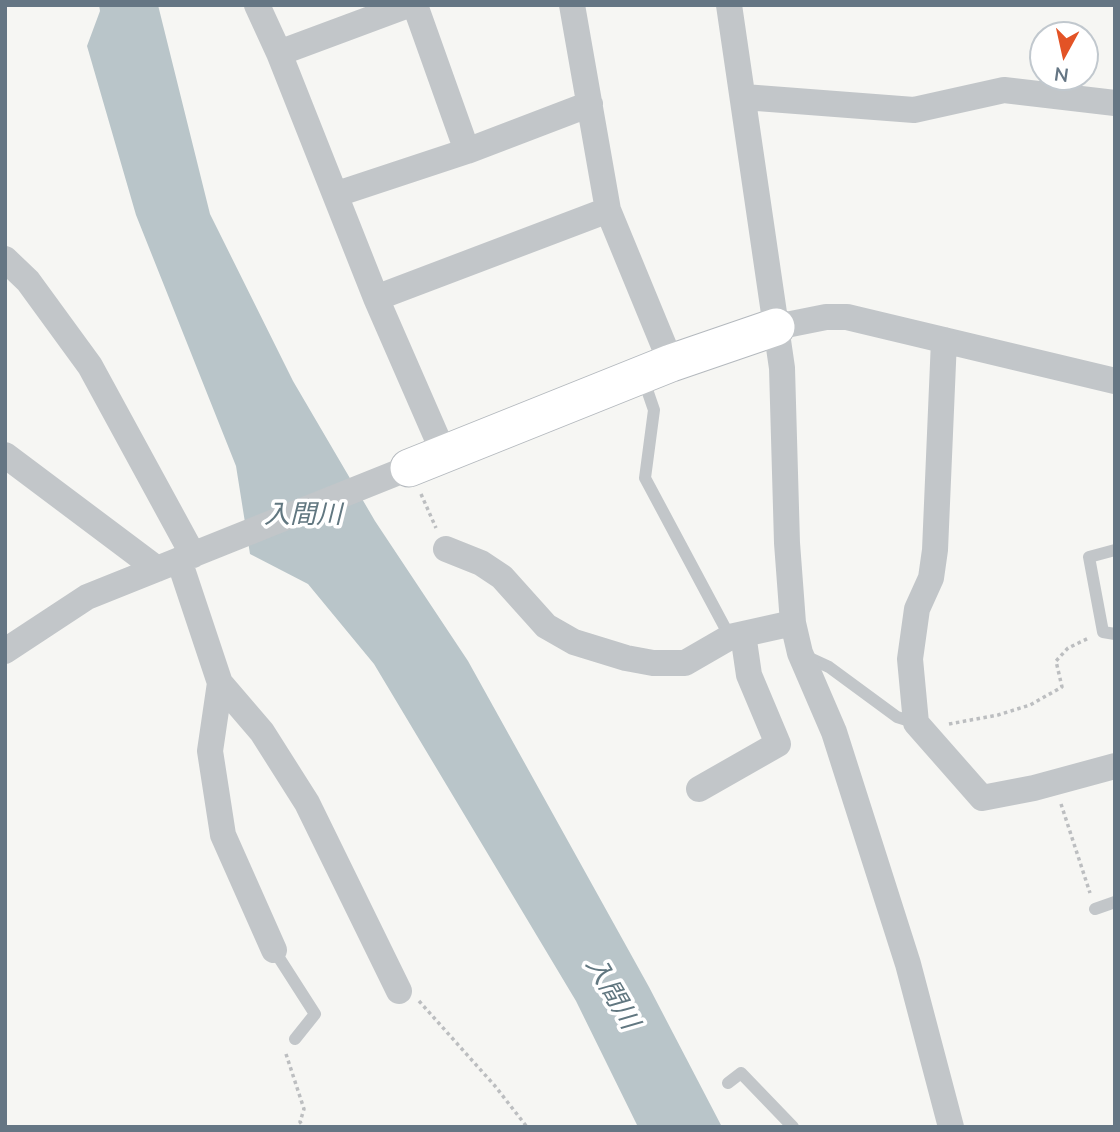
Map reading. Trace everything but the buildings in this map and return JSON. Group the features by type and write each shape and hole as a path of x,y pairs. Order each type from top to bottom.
{"street":[{"path":"257,5 337,194 376,299 444,454"},
{"path":"279,52 365,12 408,5"},
{"path":"415,5 467,151"},
{"path":"572,5 608,210 656,369"},
{"path":"729,5 783,382 787,543 793,623 800,653 834,732 884,887 908,964 951,1127"},
{"path":"744,97 914,110 1004,90 1115,103"},
{"path":"337,194 467,151 590,104"},
{"path":"376,299 608,210"},
{"path":"5,259 28,281 90,366 183,559 220,683 262,732 307,803 399,991"},
{"path":"5,650 87,597 656,369 776,327 825,317 847,317 1115,381"},
{"path":"944,340 935,550 931,578 917,609 910,659 920,728 982,798 1115,766"},
{"path":"5,455 183,559"},
{"path":"446,549 481,563 502,577 545,626 574,642 653,663 685,663 737,636 793,623"},
{"path":"699,789 778,744 748,675 737,636"},
{"path":"220,683 210,751 223,835 274,950"}],"lane":[{"path":"656,369 654,410 645,478 737,636"},
{"path":"1109,633 1089,557 1115,550"},
{"path":"800,653 828,667 897,717 920,728"},
{"path":"1095,909 1115,902"},
{"path":"274,950 315,1014 295,1039"},
{"path":"728,1083 741,1073 793,1127"}],"path":[{"path":"409,468 446,549"},
{"path":"920,728 998,715 1030,705 1062,687 1056,661 1068,648 1109,633"},
{"path":"1054,782 1095,909"},
{"path":"399,991 412,992 458,1048 495,1086 527,1127"},
{"path":"295,1039 285,1049 304,1109 300,1122 304,1127"}],"water":[{"name":"入間川","path":"99,5 158,5 210,214 293,381 375,521 468,661 649,987 722,1127 638,1127 576,1001 374,664 308,584 250,554 236,466 136,215 87,46 100,11"}]}
